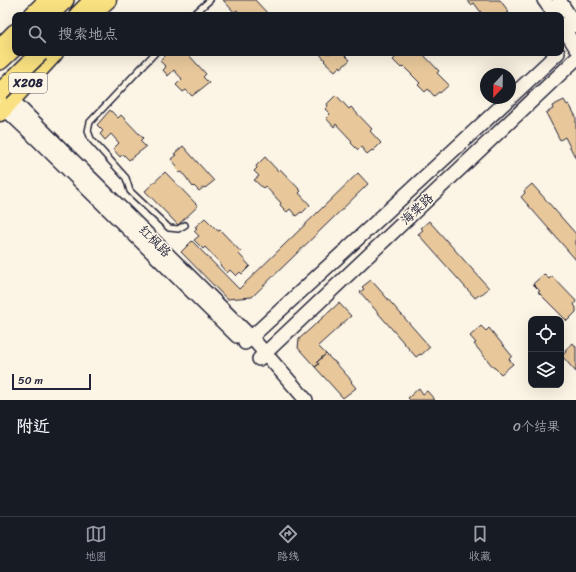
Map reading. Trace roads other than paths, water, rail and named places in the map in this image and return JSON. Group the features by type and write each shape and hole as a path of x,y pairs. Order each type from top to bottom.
{"highway":[{"path":"52,12 65,0"},
{"path":"81,12 94,0"},
{"path":"0,61 12,50"},
{"path":"3,104 38,56"}],"main road":[{"path":"35,12 47,0"},
{"path":"94,12 108,0"},
{"path":"0,47 12,35"},
{"name":"X208","path":"3,104 53,56"}],"street":[{"path":"544,0 553,12"},
{"path":"559,0 576,26"},
{"path":"564,28 574,42 564,48"},
{"name":"海棠路","path":"516,92 555,56"},
{"name":"海棠路","path":"262,356 576,59"},
{"name":"红枫路","path":"0,87 3,104 39,141 248,340 306,400"},
{"name":"海棠路","path":"248,340 504,104"},
{"name":"红枫路","path":"262,356 294,400"}],"lane":[{"path":"196,12 210,0"},
{"path":"152,56 90,122 88,131 91,139 126,178 130,191 169,228 178,229 185,225"}]}
